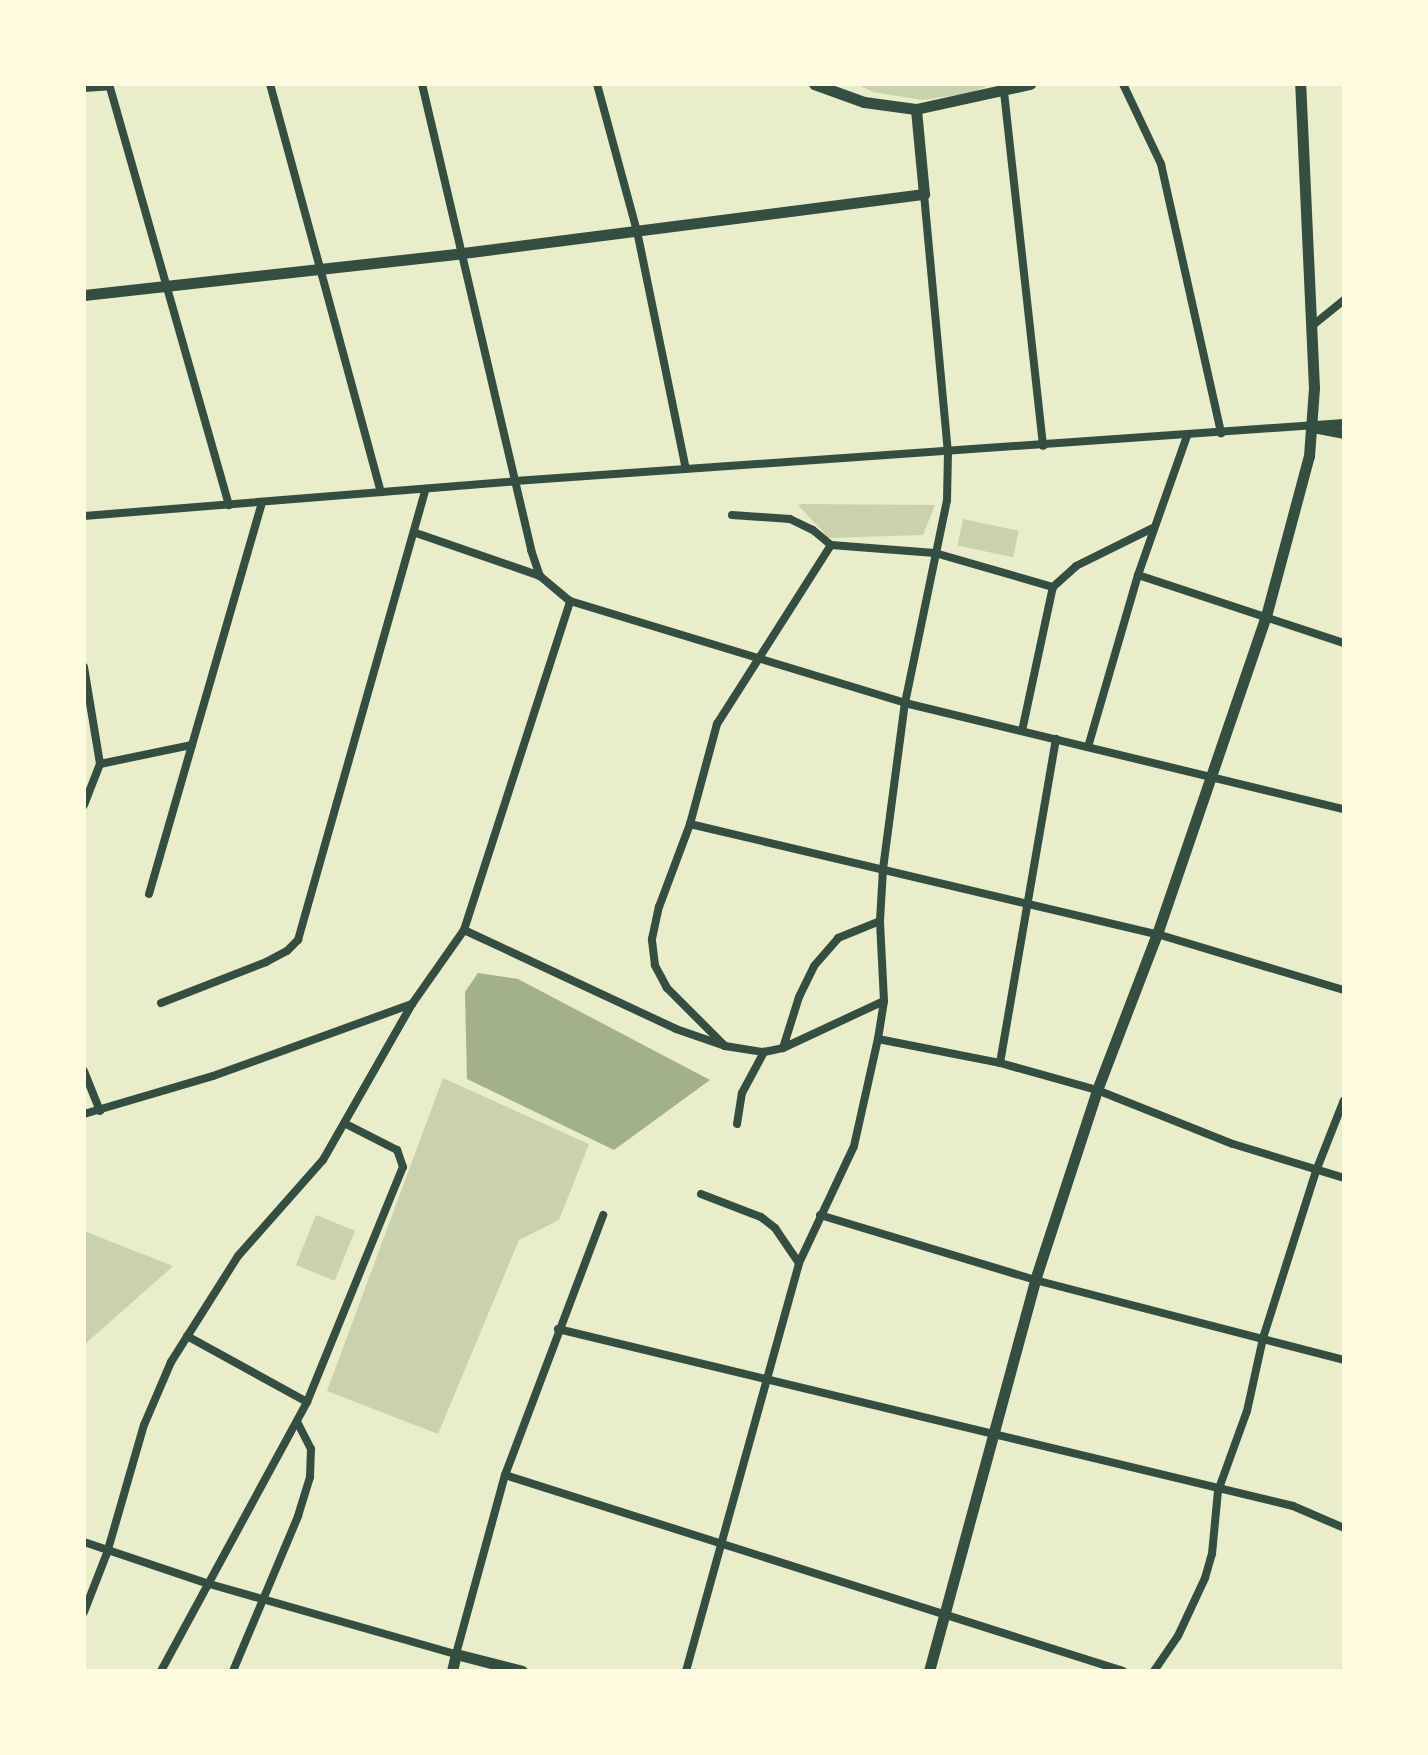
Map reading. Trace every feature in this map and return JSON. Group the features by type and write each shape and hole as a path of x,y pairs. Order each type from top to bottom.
{"street":[{"path":"270,84 381,492"},
{"path":"422,84 540,576"},
{"path":"597,84 637,231 686,469"},
{"path":"814,84 864,102 916,109 1030,84"},
{"path":"1123,84 1161,164 1221,433"},
{"path":"929,1671 1035,1280 1097,1090 1157,934 1266,616 1301,488 1313,427 1312,326 1300,84"},
{"path":"84,88 109,85 229,505"},
{"path":"1004,92 1043,446"},
{"path":"686,1671 799,1263 854,1146 884,1001 880,921 883,869 905,703 946,512 948,453 916,109"},
{"path":"84,295 463,253 924,194"},
{"path":"1312,326 1344,300"},
{"path":"84,516 515,481 1344,423"},
{"path":"1313,427 1344,433"},
{"path":"1088,747 1138,575 1187,436"},
{"path":"161,1003 266,962 287,951 298,940 426,489"},
{"path":"149,894 262,503"},
{"path":"732,515 790,519 813,530 831,545 935,553 1053,587"},
{"path":"1022,731 1053,587 1076,566 1153,528"},
{"path":"416,533 540,576 570,601 759,662 905,703 1210,774 1344,809"},
{"path":"725,1046 667,988 655,965 652,939 659,907 690,824 717,724 831,545"},
{"path":"1138,575 1344,643"},
{"path":"84,1612 107,1553 144,1425 171,1362 238,1256 323,1160 412,1004 464,930 570,601"},
{"path":"84,667 100,764 84,805"},
{"path":"1000,1063 1056,739"},
{"path":"100,764 192,745"},
{"path":"690,824 1157,934 1344,990"},
{"path":"783,1048 799,997 814,966 838,938 880,921"},
{"path":"464,930 676,1029 725,1046 764,1052 783,1048 884,1001"},
{"path":"84,1114 226,1072 412,1004"},
{"path":"878,1039 1000,1063 1097,1090 1177,1123 1344,1178"},
{"path":"737,1124 742,1093 764,1052"},
{"path":"84,1071 100,1111"},
{"path":"1154,1671 1178,1636 1205,1578 1212,1554 1218,1491 1247,1411 1263,1338 1316,1171 1344,1100"},
{"path":"161,1671 206,1583 307,1402 403,1167 397,1150 344,1123"},
{"path":"701,1194 761,1217 775,1228 799,1263"},
{"path":"452,1671 505,1475 603,1215"},
{"path":"820,1215 1035,1280 1344,1360"},
{"path":"558,1329 1218,1491 1293,1506 1344,1528"},
{"path":"187,1336 307,1402"},
{"path":"233,1671 298,1516 310,1477 311,1449 297,1422"},
{"path":"505,1475 944,1617 1123,1671"},
{"path":"84,1542 107,1553 206,1583 522,1671"}],"shaded area":[{"path":"856,84 992,84 970,93 922,100 873,92"},
{"path":"798,505 935,505 923,535 829,538"},
{"path":"963,519 1019,531 1013,557 957,545"},
{"path":"478,973 518,979 710,1080 614,1150 467,1079 465,992"},
{"path":"443,1078 589,1144 559,1220 519,1240 438,1434 327,1391"},
{"path":"316,1215 355,1231 335,1281 296,1265"},
{"path":"84,1231 173,1266 84,1345"}]}
